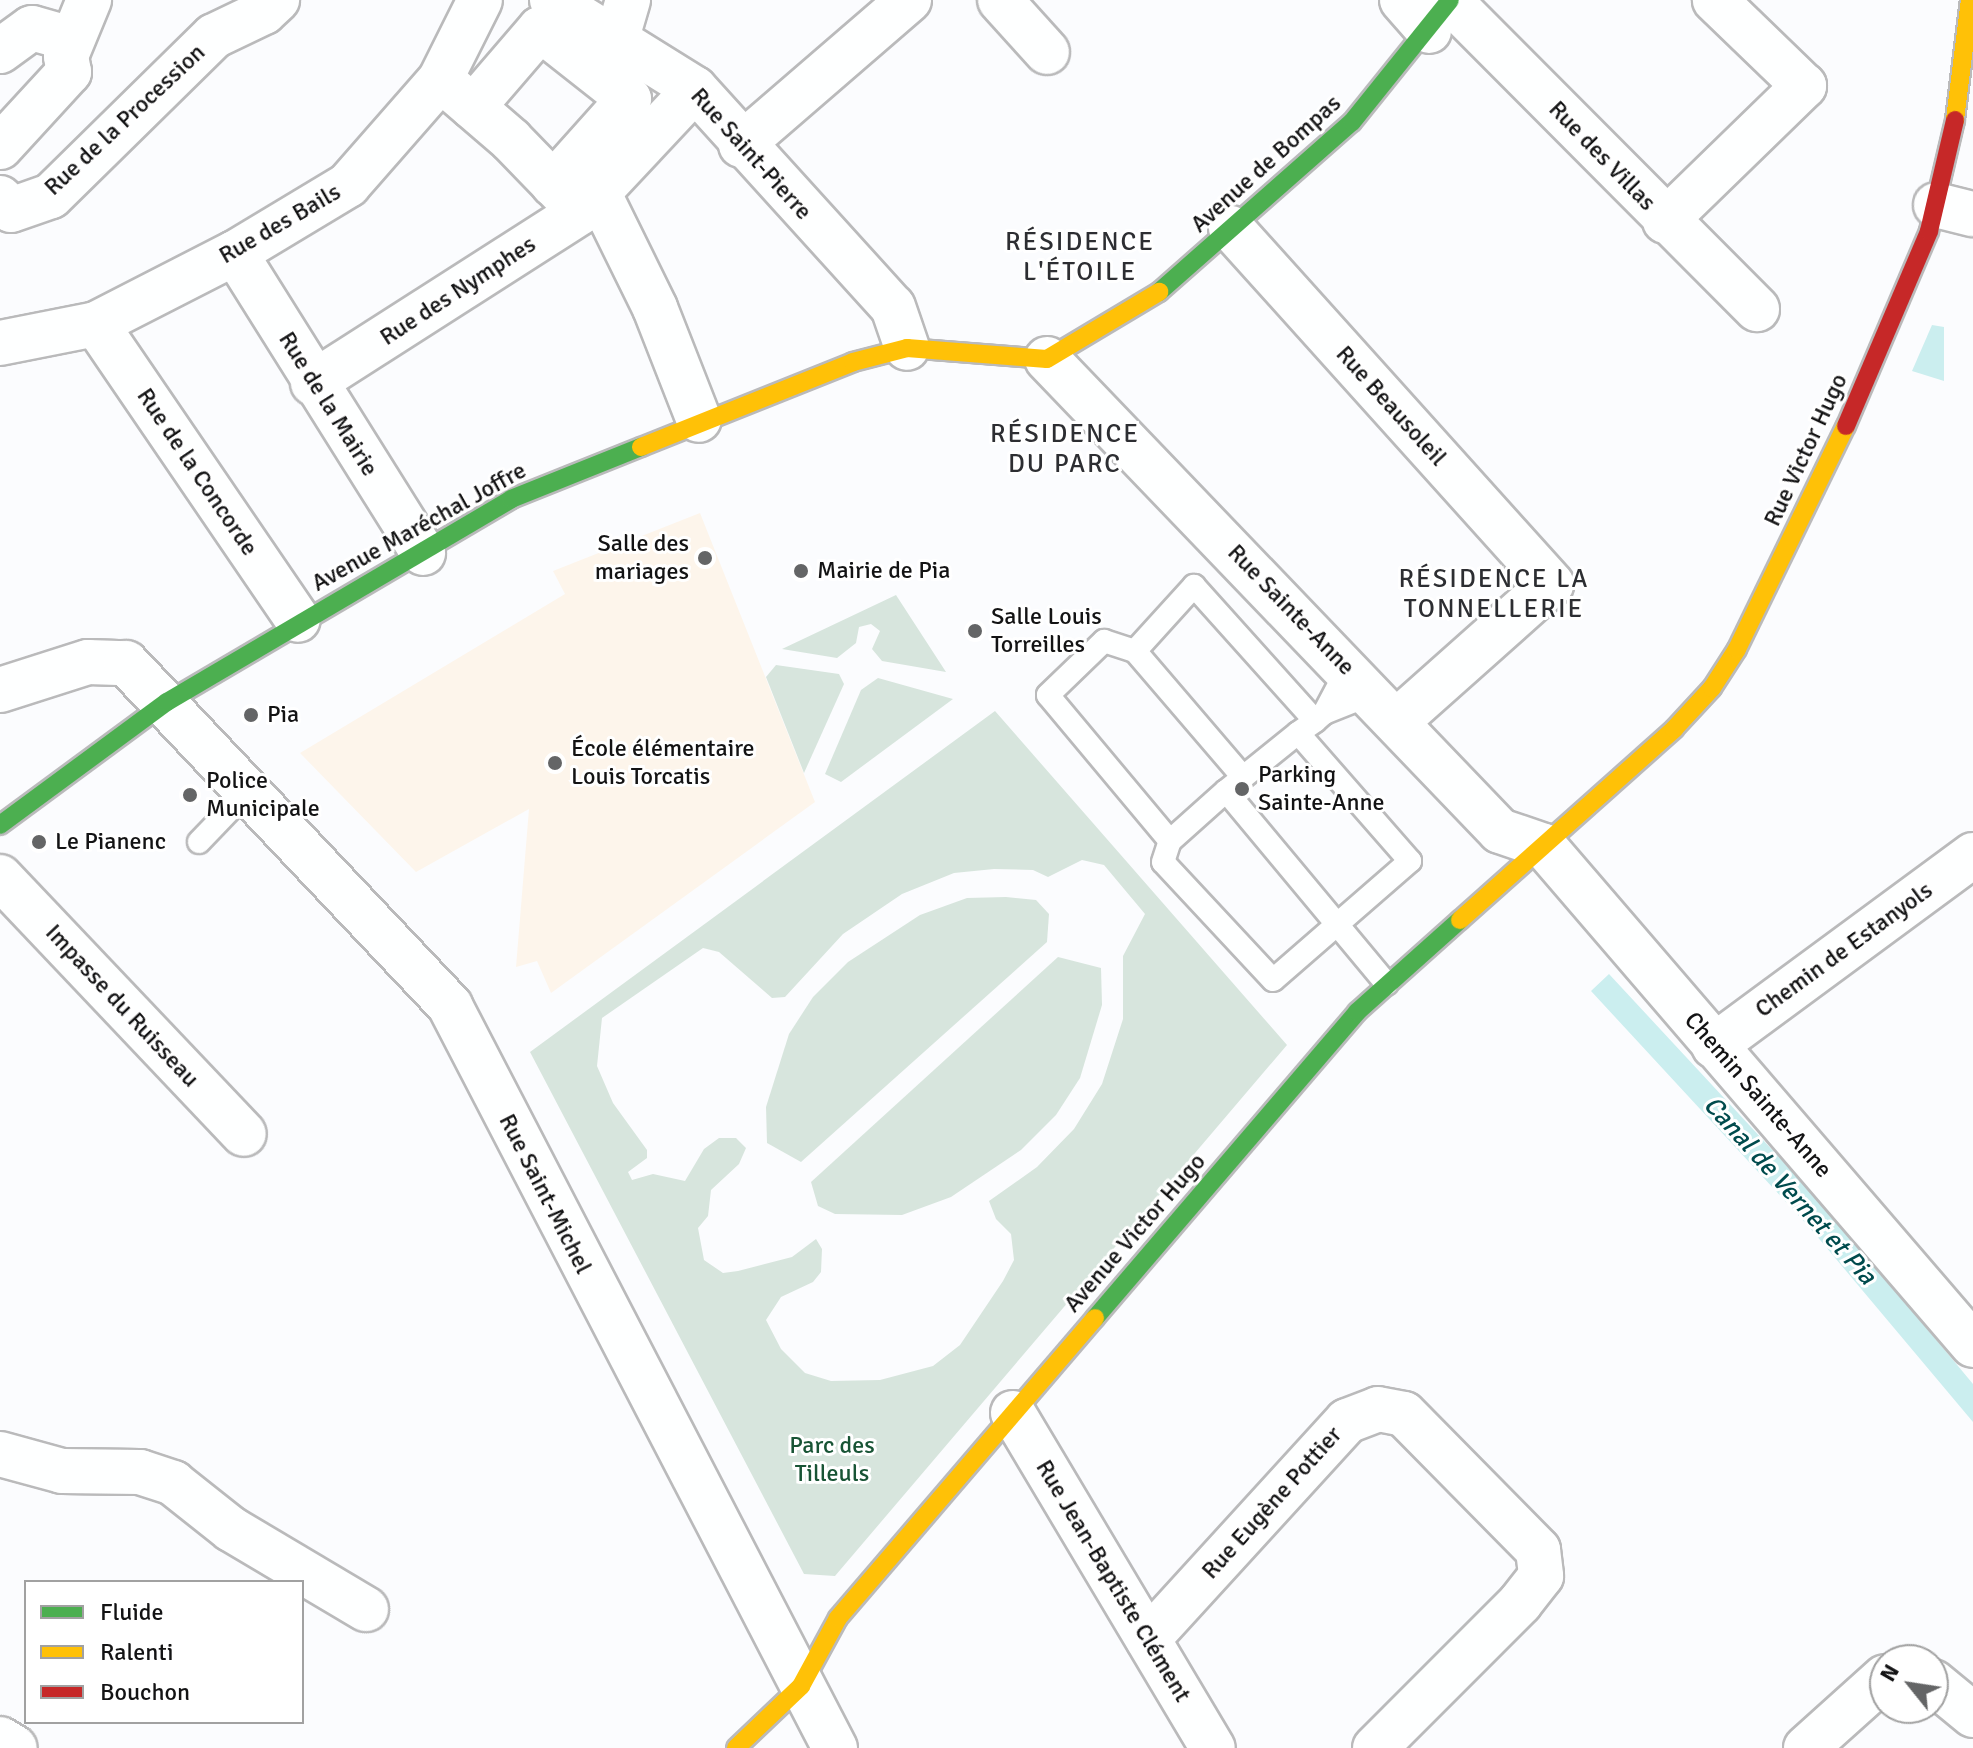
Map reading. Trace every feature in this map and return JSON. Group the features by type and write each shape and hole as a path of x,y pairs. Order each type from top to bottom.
{"main road":[{"name":"Rue Victor Hugo","path":"1544,846 1674,729 1712,688 1737,649 1955,210 1951,152 1970,0"},
{"name":"Avenue de Bompas","path":"1047,359 1150,300 1352,122 1433,8"},
{"name":"Avenue Maréchal Joffre","path":"0,825 167,702 298,620 423,553 511,499 699,420 853,362 907,348 1047,359"},
{"name":"Avenue Victor Hugo","path":"736,1748 801,1686 838,1618 1357,1012 1544,846"}],"street":[{"path":"0,147 43,48 89,0"},
{"name":"Rue de la Procession","path":"6,204 51,196 214,36 264,12 277,0"},
{"name":"Rue des Bails","path":"0,343 96,324 235,253 348,185 440,80 480,0"},
{"name":"Rue Saint-Pierre","path":"552,0 605,56 695,89 741,145 893,307 907,348"},
{"path":"605,56 628,0"},
{"path":"741,145 909,0"},
{"path":"1000,0 1047,52"},
{"path":"1665,221 1804,86 1715,0"},
{"name":"Rue des Villas","path":"1433,8 1757,309"},
{"path":"473,107 540,29 605,56 629,99 577,196"},
{"path":"440,80 577,196 655,308 699,420"},
{"path":"577,196 695,89"},
{"name":"Rue des Nymphes","path":"313,383 577,196"},
{"name":"Rue Beausoleil","path":"1231,228 1551,584 1384,707"},
{"name":"Rue de la Mairie","path":"235,253 313,383 423,553"},
{"name":"Rue de la Concorde","path":"96,324 298,620"},
{"name":"Rue Sainte-Anne","path":"1047,359 1341,660 1500,831 1544,846"},
{"name":"Rue Saint-Michel","path":"0,690 88,662 126,663 167,702 247,792 450,1006 835,1748"},
{"name":"Chemin Sainte-Anne","path":"1544,846 1973,1345"},
{"name":"Chemin de Estanyols","path":"1714,1046 1973,855"},
{"name":"Impasse du Ruisseau","path":"0,877 244,1134"},
{"name":"Rue Eugène Pottier","path":"1148,1639 1347,1421 1378,1409 1404,1414 1538,1550 1541,1576 1520,1603 1375,1748"},
{"name":"Rue Jean-Baptiste Clément","path":"1013,1413 1213,1748"},
{"path":"0,1454 62,1471 140,1472 173,1483 231,1529 366,1609"},
{"path":"1949,1690 1973,1715"},
{"path":"1806,1748 1869,1691"},
{"path":"0,1739 15,1748"}],"lane":[{"path":"1135,651 1194,586 1313,722 1410,861 1273,980 1163,862 1170,841 1234,784 1313,722 1339,685 1341,660"},
{"path":"1170,841 1048,695 1104,641 1135,651 1337,927 1387,984"},
{"path":"1313,722 1384,707"},
{"path":"199,842 247,792"}],"shaded area":[{"name":"École élémentaire Louis Torcatis","path":"700,513 815,802 551,993 537,961 516,967 529,809 416,872 300,753 565,594 553,571"}],"green space":[{"path":"896,595 946,672 882,661 872,649 880,631 871,624 859,627 856,643 837,658 782,649"},
{"path":"776,665 839,674 844,684 804,773 766,677"},
{"path":"878,678 953,699 841,782 825,774 861,690"},
{"name":"Parc des Tilleuls","path":"995,711 1287,1045 835,1576 804,1574 530,1052","holes":["1082,860 1104,865 1145,914 1123,956 1123,1019 1102,1084 1074,1129 1037,1167 989,1201 996,1219 1011,1234 1014,1260 1003,1281 960,1345 933,1366 880,1380 831,1381 805,1373 781,1349 766,1320 781,1297 813,1282 821,1272 822,1249 816,1239 792,1257 723,1273 704,1260 698,1228 708,1216 711,1190 739,1164 746,1148 736,1138 719,1138 704,1149 685,1181 653,1174 632,1180 628,1172 647,1158 647,1150 613,1103 597,1066 602,1018 703,948 719,952 772,998 785,997 843,934 902,894 954,873 994,869 1033,870 1048,877"]},
{"path":"967,898 1036,900 1049,914 1047,942 801,1162 767,1143 766,1107 789,1034 813,997 848,962 920,915"},
{"path":"1058,957 1101,968 1102,1005 1080,1078 1056,1115 1021,1150 951,1197 902,1215 835,1214 818,1206 811,1182"}],"water":[{"path":"1932,325 1944,327 1944,381 1912,371"},
{"name":"Canal de Vernet et Pia","path":"1609,974 1829,1211 1973,1384 1973,1422 1810,1228 1591,991"}],"traffic: fast":[{"path":"1159,292 1352,122 1450,0"},
{"path":"0,825 167,702 511,499 641,447"},
{"path":"1095,1318 1357,1012 1460,920"}],"traffic: slow":[{"path":"1955,120 1970,0"},
{"path":"641,447 853,362 907,348 1047,359 1159,292"},
{"path":"1460,920 1674,729 1712,688 1737,649 1846,426"},
{"path":"736,1748 801,1686 838,1618 1095,1318"}],"traffic: jam":[{"path":"1846,426 1929,231 1955,120"}],"place":[{"name":"Salle des mariages","path":"705,558"},
{"name":"Mairie de Pia","path":"801,571"},
{"name":"Salle Louis Torreilles","path":"975,631"},
{"name":"Pia","path":"251,715"},
{"name":"École élémentaire Louis Torcatis","path":"555,763"},
{"name":"Parking Sainte-Anne","path":"1242,789"},
{"name":"Police Municipale","path":"190,795"},
{"name":"Le Pianenc","path":"39,842"}],"district":[{"name":"RÉSIDENCE L'ÉTOILE","path":"1080,258"},
{"name":"RÉSIDENCE DU PARC","path":"1065,450"},
{"name":"RÉSIDENCE LA TONNELLERIE","path":"1494,595"}]}
